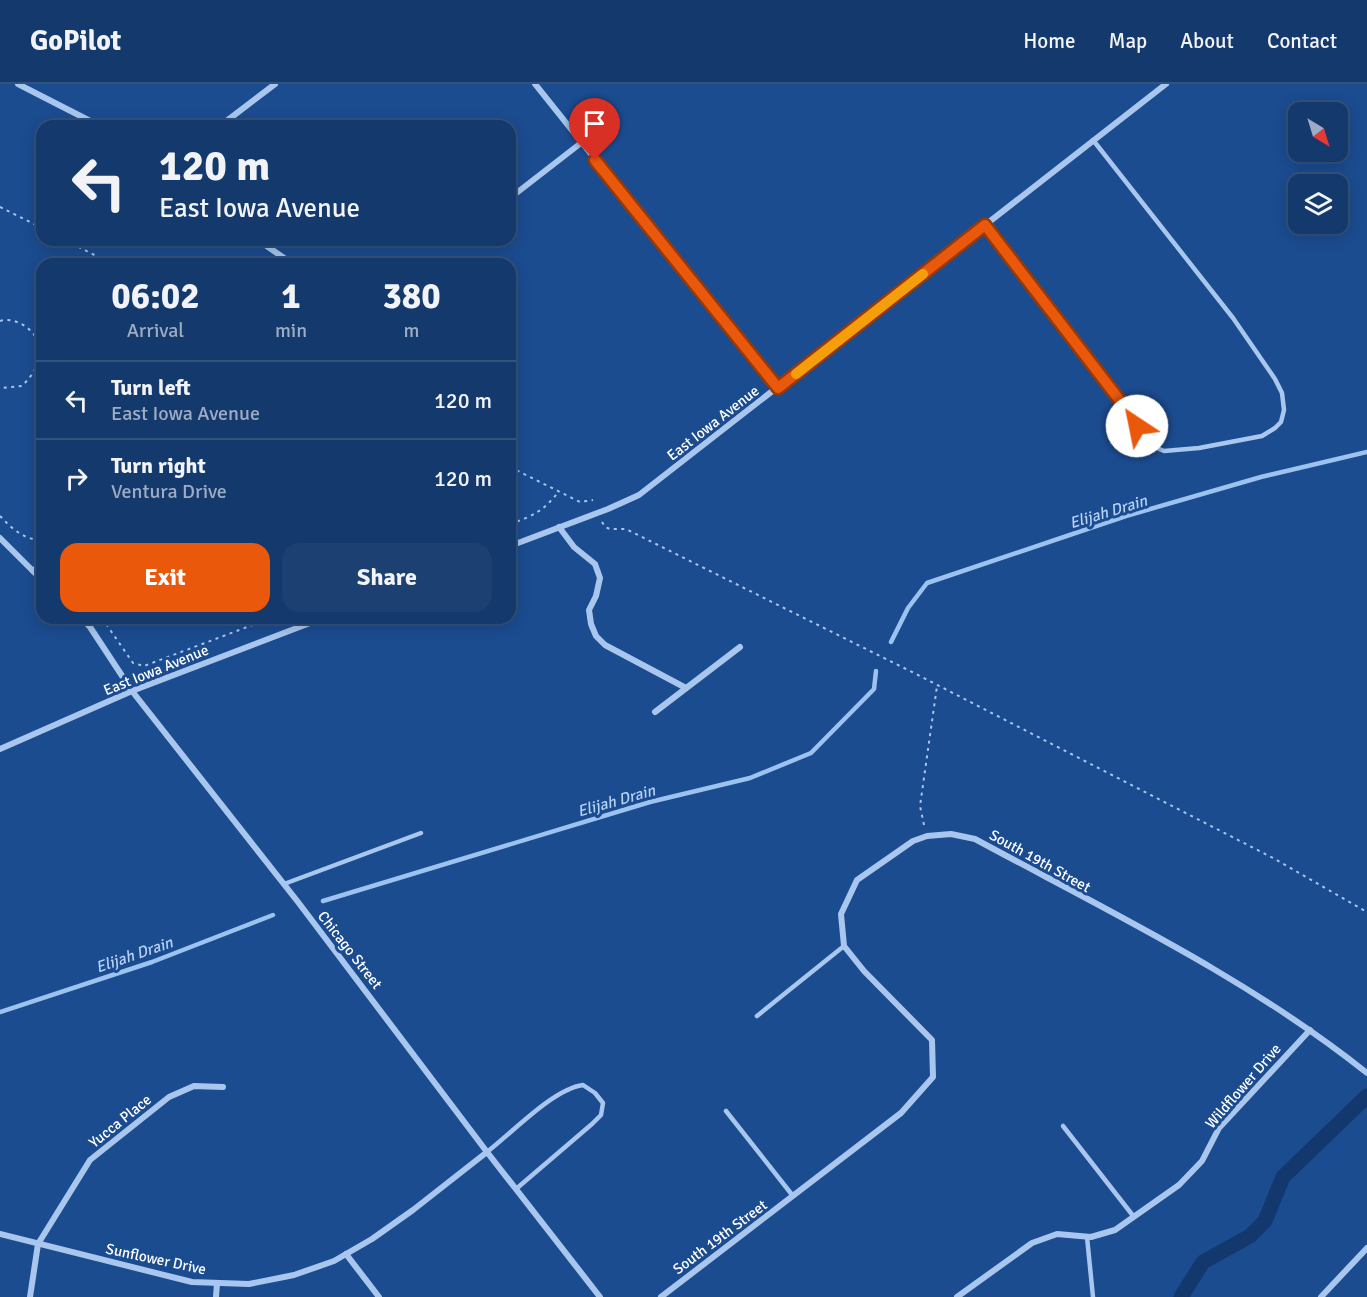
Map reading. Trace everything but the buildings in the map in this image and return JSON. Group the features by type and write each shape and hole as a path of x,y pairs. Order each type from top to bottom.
{"street":[{"path":"18,84 88,120"},
{"path":"228,120 275,84"},
{"path":"535,84 778,388"},
{"name":"East Iowa Avenue","path":"516,544 609,509 639,495 1166,84"},
{"path":"516,193 581,143"},
{"path":"267,246 284,258"},
{"path":"559,527 574,547 594,564 600,578 596,596 589,610 596,636 605,645 686,688"},
{"path":"0,538 36,574"},
{"path":"33,571 36,568"},
{"name":"Chicago Street","path":"87,624 132,691 390,1020 600,1297"},
{"name":"East Iowa Avenue","path":"0,749 132,691 307,624"},
{"path":"655,712 740,646"},
{"name":"South 19th Street","path":"661,1297 901,1113 933,1077 932,1040 864,971 844,946 841,915 857,880 913,841 927,836 951,834 975,838 1235,982 1310,1030 1367,1073"},
{"name":"Wildflower Drive","path":"957,1297 1032,1243 1057,1234 1087,1237 1115,1230 1179,1185 1202,1161 1219,1128 1310,1030"},
{"name":"Yucca Place","path":"38,1244 90,1160 169,1097 194,1086 223,1087"},
{"name":"Sunflower Drive","path":"0,1234 192,1282 249,1284 282,1277 334,1261 372,1239 413,1210 488,1152"},
{"path":"30,1297 38,1244"},
{"path":"1321,1297 1367,1248"},
{"path":"346,1254 380,1297"},
{"path":"216,1297 217,1283"}],"lane":[{"path":"985,225 1121,402 1150,445 1164,451 1199,448 1262,436 1275,428 1281,422 1284,410 1282,393 1275,379 1233,318 1093,140"},
{"path":"284,884 421,833"},
{"path":"757,1017 844,946"},
{"path":"488,1152 554,1096 571,1086 583,1085 595,1093 603,1103 601,1115 579,1137 516,1189"},
{"path":"726,1111 793,1196"},
{"path":"1063,1126 1134,1217"},
{"path":"1087,1237 1093,1297"}],"path":[{"path":"0,207 36,225"},
{"path":"77,246 100,258"},
{"path":"0,321 6,319 22,324 36,336"},
{"path":"0,388 22,386 32,376 36,367"},
{"path":"516,469 580,502 593,500"},
{"path":"516,522 535,515 559,491"},
{"path":"0,516 12,529 36,540"},
{"path":"602,522 610,529 626,529 682,558 738,583 1273,858 1367,912"},
{"path":"106,624 133,663 144,666 255,624"},
{"path":"927,836 920,806 938,686"}],"waterway":[{"name":"Elijah Drain","path":"891,642 908,608 927,583 1126,516 1261,477 1367,452"},
{"name":"Elijah Drain","path":"323,901 650,802 750,778 811,753 874,689 876,671"},
{"name":"Elijah Drain","path":"0,1012 152,962 273,915"},
{"path":"1181,1297 1203,1262 1250,1236 1265,1221 1283,1177 1367,1096"}],"slow traffic":[{"path":"796,374 923,274"}],"route":[{"path":"595,160 778,388 985,225 1137,426"}]}
